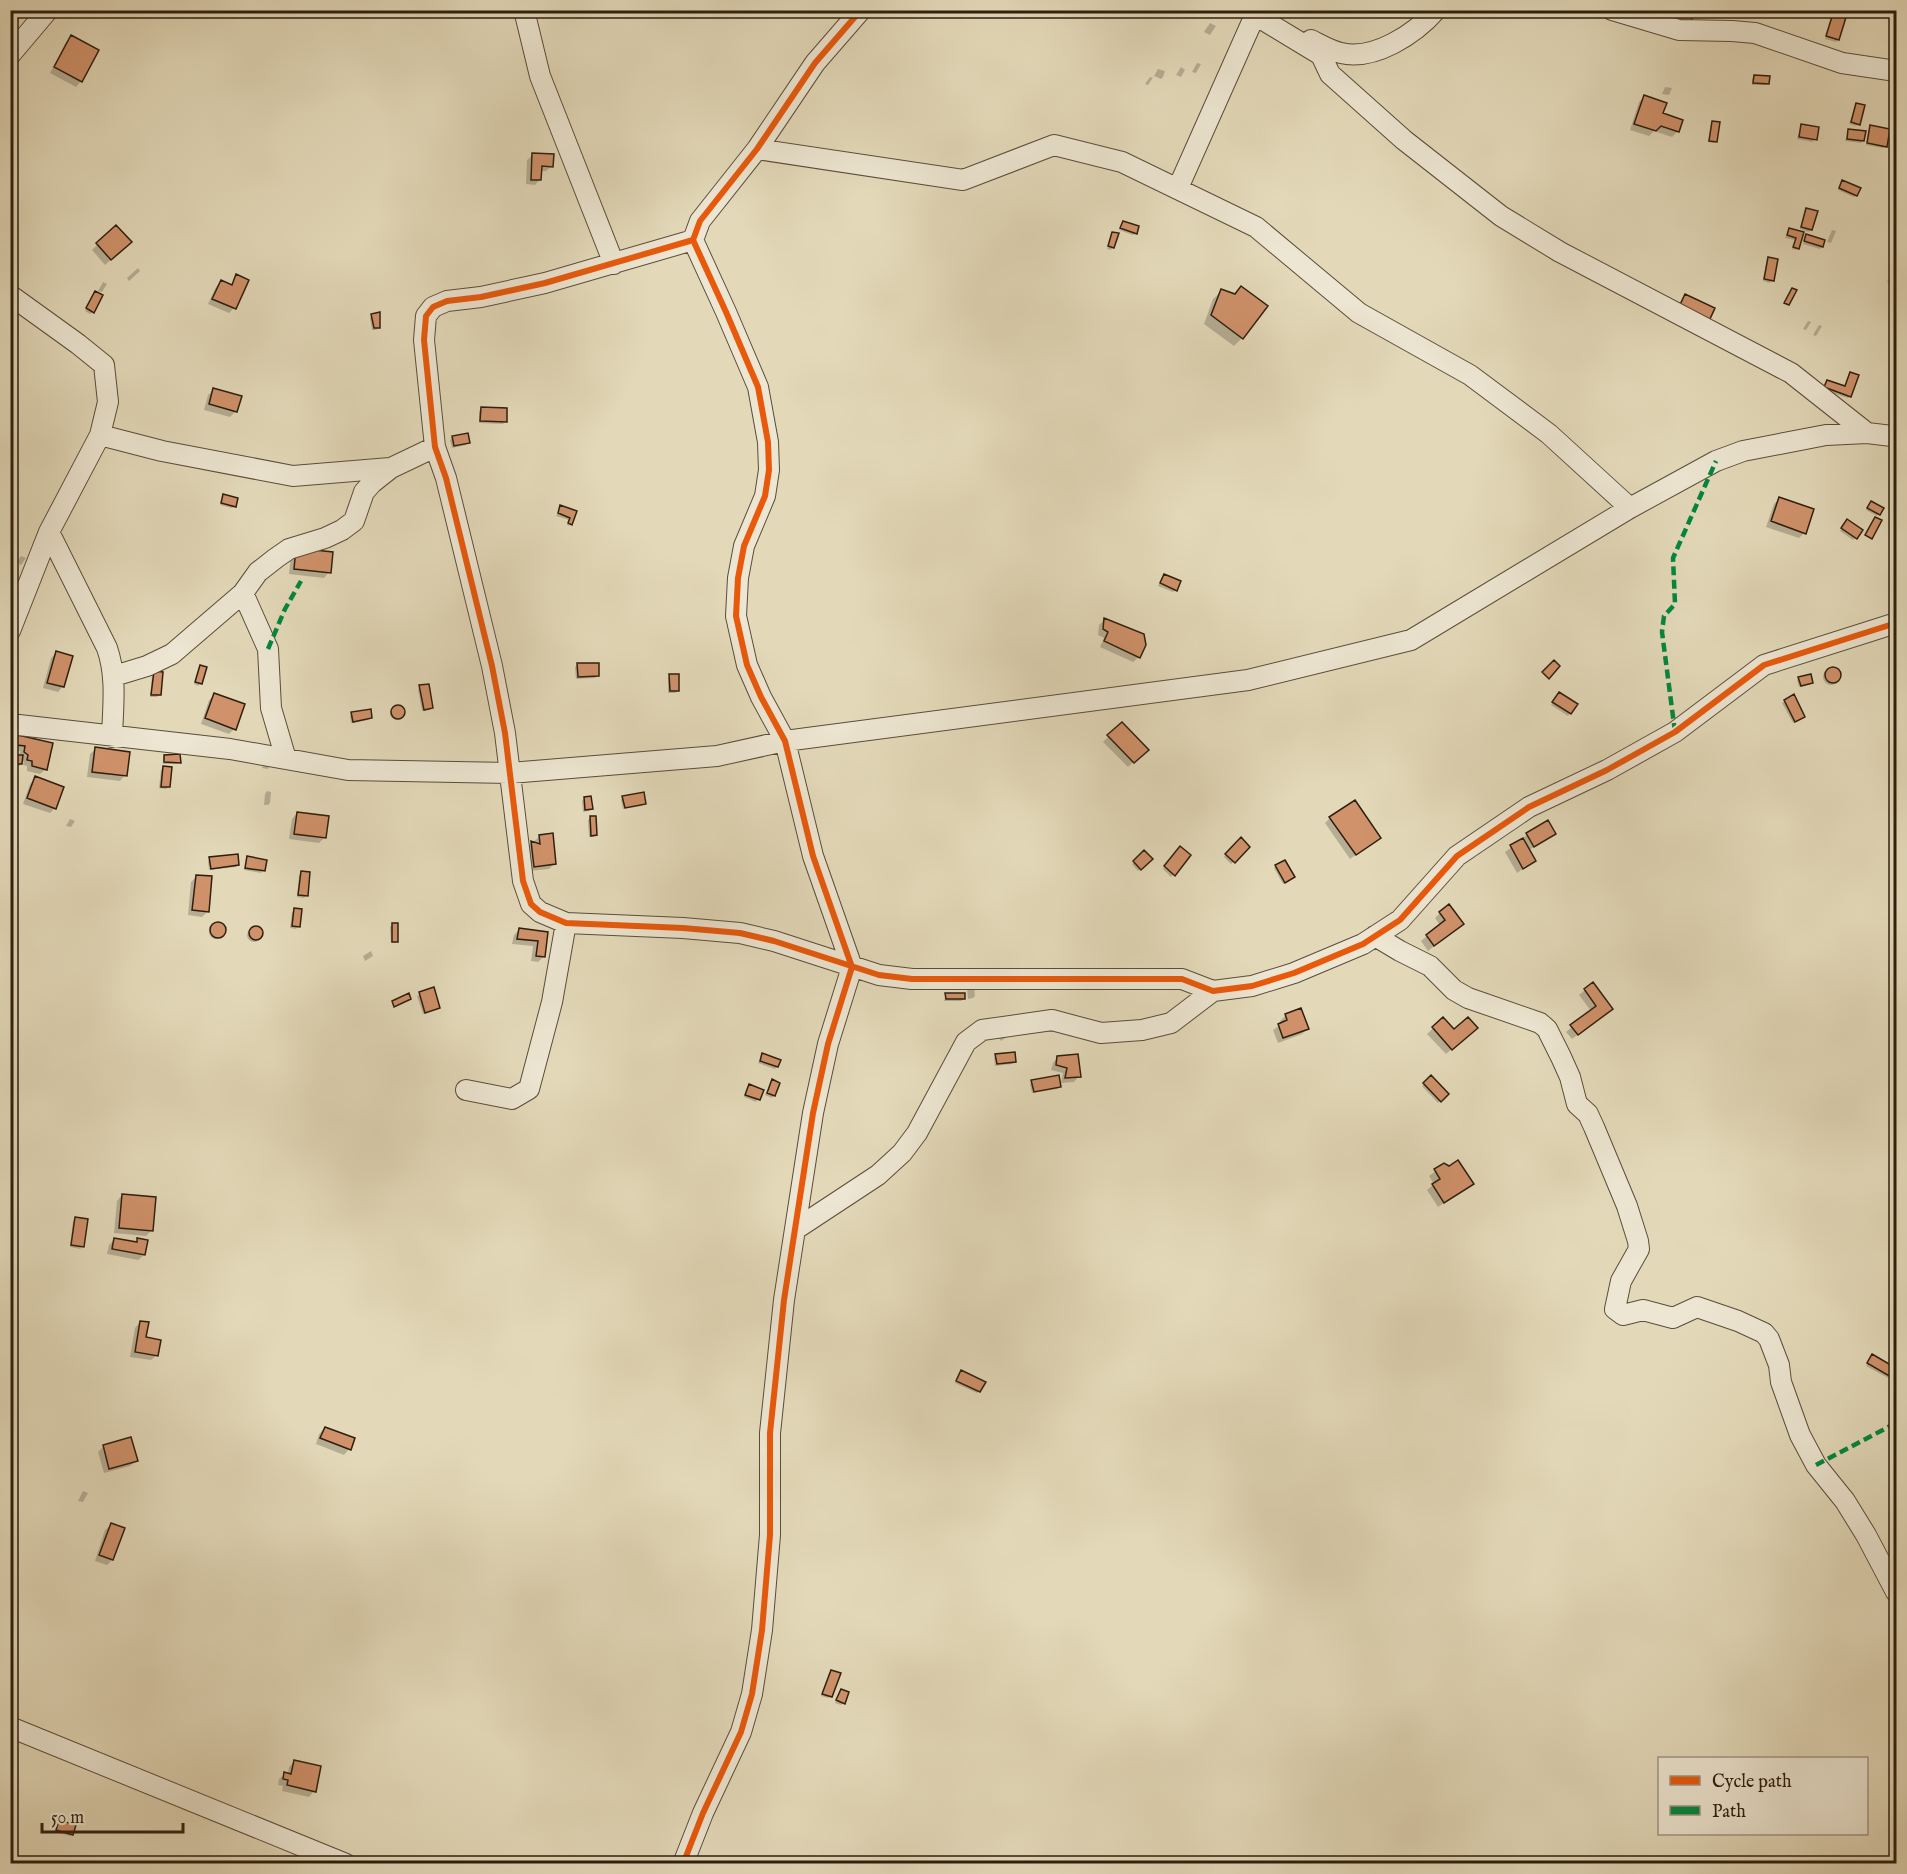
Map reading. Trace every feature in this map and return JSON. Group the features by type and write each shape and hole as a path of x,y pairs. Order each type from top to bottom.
{"street":[{"path":"10,55 48,10"},
{"path":"524,10 540,76 614,264"},
{"path":"683,1863 703,1813 741,1732 752,1694 762,1630 770,1535 770,1433 784,1300 813,1113 828,1044 852,967 813,856 785,741 747,665 736,616 738,578 744,546 765,496 769,470 764,417 758,387 693,240 700,221 757,149 815,63 861,10"},
{"path":"1255,15 1291,27 1311,40 1341,53 1362,55 1387,47 1414,29 1436,10"},
{"path":"1612,10 1679,30 1755,33 1842,63 1896,71"},
{"path":"1178,188 1255,15"},
{"path":"1255,15 1321,55 1330,75 1404,140 1501,216 1560,252 1791,373 1867,433"},
{"path":"757,149 963,180 1054,145 1122,162 1256,226 1359,313 1470,375 1549,434 1630,508"},
{"path":"693,240 511,291 447,301 433,307 426,316 424,340 435,447 446,478 492,666 505,733 523,881 531,904 540,912 566,923 740,933 774,941 879,975 912,979 1182,979 1213,991 1252,986 1294,973 1363,944 1400,920 1457,856 1528,807 1607,770 1675,732 1764,665 1896,623"},
{"path":"10,295 104,365 108,402 100,435 49,532 10,632"},
{"path":"10,724 230,749 348,770 510,773 717,756 785,741 1248,680 1411,640 1630,508 1716,461 1743,451 1826,435 1895,430"},
{"path":"100,435 162,451 293,476 391,468"},
{"path":"114,676 147,666 172,654 243,593 258,572 289,549 342,530 354,521 364,492 391,468 435,447"},
{"path":"49,532 107,648 114,676 112,737"},
{"path":"243,593 268,649 272,708 286,759"},
{"path":"466,1090 512,1098 529,1089 552,1002 566,923"},
{"path":"1375,936 1430,966 1454,990 1468,998 1539,1023 1547,1029 1570,1077 1577,1104 1588,1114 1628,1206 1638,1241 1639,1249 1621,1281 1615,1309 1623,1315 1643,1310 1673,1318 1697,1307 1706,1308 1764,1333 1769,1339 1779,1365 1781,1382 1800,1435 1816,1465 1845,1502 1866,1535 1896,1592"},
{"path":"796,1229 878,1175 902,1153 917,1133 966,1042 982,1030 1052,1020 1101,1033 1142,1030 1171,1023 1213,991"},
{"path":"10,1727 346,1863"}],"building":[{"path":"1647,10 1695,10 1689,27"},
{"path":"1834,10 1847,14 1839,40 1826,36"},
{"path":"71,35 99,50 82,82 54,67"},
{"path":"1754,75 1770,76 1769,84 1753,83"},
{"path":"1644,95 1667,103 1663,113 1683,120 1679,132 1661,126 1656,131 1634,124"},
{"path":"1856,103 1865,105 1860,125 1851,122"},
{"path":"1712,121 1720,122 1717,142 1709,141"},
{"path":"1801,124 1819,127 1817,140 1799,137"},
{"path":"1870,125 1890,129 1887,147 1867,143"},
{"path":"1848,129 1866,131 1864,141 1847,139"},
{"path":"532,153 554,154 553,167 542,166 541,180 531,180"},
{"path":"1842,180 1861,188 1857,196 1839,188"},
{"path":"1806,208 1818,211 1812,230 1801,227"},
{"path":"1123,221 1139,226 1137,234 1120,228"},
{"path":"116,225 132,242 111,260 96,243"},
{"path":"1789,228 1804,232 1799,249 1793,247 1796,238 1787,235"},
{"path":"1112,232 1119,233 1114,248 1108,246"},
{"path":"1806,234 1825,240 1823,247 1804,241"},
{"path":"1768,257 1778,259 1774,281 1764,279"},
{"path":"236,274 249,280 236,309 212,299 221,280 232,285"},
{"path":"1241,286 1268,306 1243,339 1211,315 1221,289 1235,294"},
{"path":"1792,288 1797,290 1789,305 1784,303"},
{"path":"95,291 103,295 94,313 86,308"},
{"path":"1685,294 1715,308 1709,321 1679,307"},
{"path":"380,312 380,328 374,328 371,314"},
{"path":"1850,372 1859,375 1851,397 1824,387 1827,380 1845,386"},
{"path":"213,388 242,396 237,412 209,404"},
{"path":"481,407 507,408 507,422 480,421"},
{"path":"468,433 470,443 454,446 452,436"},
{"path":"223,494 238,498 236,507 221,503"},
{"path":"1779,497 1814,509 1806,534 1771,521"},
{"path":"1871,501 1884,508 1880,515 1867,508"},
{"path":"560,505 577,511 572,525 568,523 570,518 558,513"},
{"path":"1875,517 1882,520 1872,539 1865,535"},
{"path":"1847,519 1863,530 1857,539 1841,528"},
{"path":"296,548 333,552 331,573 294,569"},
{"path":"1164,574 1181,581 1177,591 1160,583"},
{"path":"1104,618 1144,634 1146,645 1140,658 1104,641 1108,632 1103,629"},
{"path":"56,651 73,656 64,687 47,683"},
{"path":"1554,660 1560,666 1549,679 1542,672"},
{"path":"577,663 599,663 599,676 578,677"},
{"path":"200,665 207,667 202,684 195,682"},
{"path":"1830,667 1836,667 1841,675 1839,681 1830,683 1825,678 1825,672"},
{"path":"154,671 163,672 161,695 151,695"},
{"path":"669,674 679,674 679,691 670,691"},
{"path":"1811,674 1813,683 1801,686 1798,677"},
{"path":"429,684 433,708 424,710 419,685"},
{"path":"1559,692 1578,704 1571,714 1552,702"},
{"path":"214,693 245,704 236,730 205,718"},
{"path":"1794,694 1805,717 1795,722 1784,700"},
{"path":"395,705 401,705 405,712 401,719 395,719 391,715 391,709"},
{"path":"371,709 372,718 353,722 351,712"},
{"path":"1122,722 1149,750 1134,763 1107,735"},
{"path":"18,735 53,743 47,770 32,766 32,761 27,760 28,755 24,752 25,746 16,745"},
{"path":"95,747 130,752 127,776 92,772"},
{"path":"180,754 181,763 164,762 164,755"},
{"path":"10,755 23,755 22,764 10,764"},
{"path":"163,766 172,767 170,787 161,787"},
{"path":"35,776 64,787 56,809 27,798"},
{"path":"644,792 646,804 625,808 622,796"},
{"path":"591,796 593,809 585,810 584,797"},
{"path":"1355,800 1381,838 1356,855 1329,817"},
{"path":"297,812 329,816 326,838 294,834"},
{"path":"590,816 596,816 597,835 591,836"},
{"path":"1548,820 1556,834 1534,847 1526,833"},
{"path":"553,833 556,864 534,867 531,841 540,844 539,835"},
{"path":"1241,837 1250,847 1235,863 1225,854"},
{"path":"1523,838 1536,861 1523,869 1510,845"},
{"path":"1180,846 1191,855 1175,876 1164,866"},
{"path":"1144,850 1153,859 1141,870 1133,861"},
{"path":"238,854 239,865 211,869 209,857"},
{"path":"247,856 267,860 265,871 245,868"},
{"path":"1285,860 1295,877 1285,883 1275,865"},
{"path":"301,871 310,872 308,896 298,895"},
{"path":"196,875 212,876 209,912 192,910"},
{"path":"1449,904 1464,924 1434,946 1426,935 1445,920 1439,912"},
{"path":"294,908 302,909 300,927 292,926"},
{"path":"218,922 226,930 218,938 210,930"},
{"path":"392,923 398,923 398,942 392,942"},
{"path":"253,926 259,926 263,933 259,940 253,940 249,936 249,930"},
{"path":"519,928 548,932 545,957 536,956 538,941 517,939"},
{"path":"1593,982 1613,1009 1578,1035 1570,1025 1596,1006 1584,989"},
{"path":"434,987 440,1008 425,1013 419,992"},
{"path":"409,993 411,999 394,1007 392,1001"},
{"path":"945,993 965,993 965,999 946,999"},
{"path":"1301,1008 1309,1029 1283,1038 1278,1024 1287,1020 1285,1014"},
{"path":"1443,1017 1454,1029 1468,1017 1478,1028 1452,1050 1432,1027"},
{"path":"1015,1052 1016,1062 997,1064 995,1054"},
{"path":"762,1053 781,1060 778,1067 760,1061"},
{"path":"1078,1054 1081,1077 1065,1078 1067,1068 1056,1065 1057,1056"},
{"path":"1059,1075 1061,1087 1034,1092 1031,1080"},
{"path":"1431,1075 1449,1094 1441,1102 1423,1083"},
{"path":"772,1079 780,1083 775,1096 767,1093"},
{"path":"749,1084 764,1090 760,1100 745,1095"},
{"path":"1458,1160 1474,1184 1444,1203 1432,1184 1440,1179 1434,1169 1444,1163 1449,1166"},
{"path":"122,1194 156,1197 153,1231 119,1228"},
{"path":"75,1217 88,1219 84,1247 71,1245"},
{"path":"114,1238 137,1242 137,1238 148,1240 145,1255 112,1249"},
{"path":"140,1321 149,1322 146,1337 161,1340 158,1356 135,1352"},
{"path":"1872,1354 1896,1368 1891,1377 1867,1363"},
{"path":"961,1370 986,1382 980,1392 956,1381"},
{"path":"325,1427 355,1438 351,1450 320,1438"},
{"path":"131,1437 138,1461 109,1469 103,1445"},
{"path":"111,1523 125,1528 113,1560 99,1555"},
{"path":"831,1670 841,1673 832,1697 822,1694"},
{"path":"841,1689 849,1692 845,1704 836,1700"},
{"path":"294,1760 321,1766 316,1792 287,1785 288,1780 283,1779 284,1772 291,1774"},
{"path":"59,1820 76,1825 73,1835 56,1830"}],"marked path":[{"path":"1675,732 1662,632 1664,616 1675,604 1673,558 1716,461"},
{"path":"268,649 285,609 301,581"},
{"path":"1816,1465 1896,1423"}],"cycle path":[{"path":"683,1864 703,1813 741,1732 752,1694 762,1630 770,1535 770,1433 784,1300 813,1113 828,1044 852,967 813,856 785,741 747,665 736,616 738,578 744,546 765,496 769,470 768,442 758,387 693,240 700,221 757,149 815,63 861,10"},
{"path":"693,240 545,283 481,297 447,301 433,307 426,316 424,340 435,447 446,478 492,666 505,733 523,881 531,904 540,912 566,923 740,933 774,941 879,975 912,979 1182,979 1213,991 1252,986 1294,973 1363,944 1400,920 1457,856 1529,807 1607,770 1675,732 1764,665 1896,623"}]}
